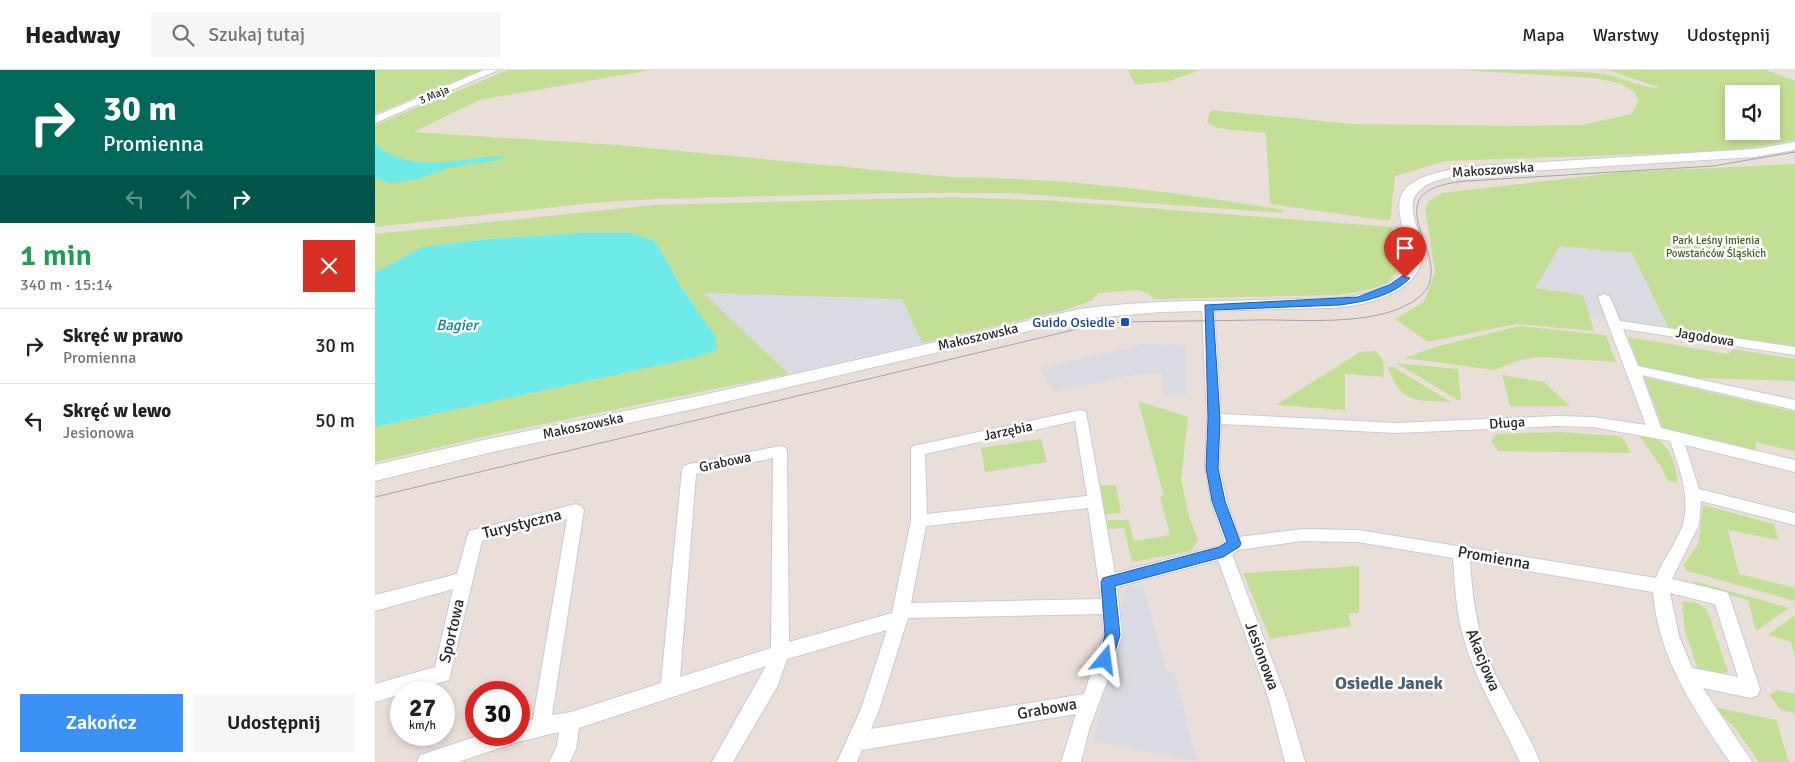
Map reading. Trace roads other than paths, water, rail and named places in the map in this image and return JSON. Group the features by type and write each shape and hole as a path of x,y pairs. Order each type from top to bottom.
{"main road":[{"name":"3 Maja","path":"375,120 493,70"},
{"name":"Makoszowska","path":"375,473 488,446 703,401 1061,318 1114,310 1340,302 1375,295 1405,278 1414,260 1405,205 1411,189 1432,176 1461,171 1754,153 1795,146"}],"street":[{"path":"1605,297 1655,432"},
{"name":"Jesionowa","path":"1208,307 1214,419 1212,468 1229,548 1278,700 1295,762"},
{"name":"Jagodowa","path":"1615,324 1795,351"},
{"path":"1633,369 1795,405"},
{"name":"Jarzębia","path":"900,615 919,521 918,450 1081,415 1108,582 1113,635 1079,730 1071,762"},
{"name":"Długa","path":"1214,419 1396,428 1577,421 1612,424 1655,432 1795,466"},
{"path":"1676,438 1692,493 1691,519 1687,535 1668,565 1661,586 1669,631 1685,675 1696,696 1742,762"},
{"name":"Grabowa","path":"670,690 689,470 780,451 780,653 771,679 721,762"},
{"path":"1692,493 1795,519"},
{"path":"919,521 1095,501"},
{"name":"Turystyczna","path":"464,579 475,536 576,510 541,726"},
{"name":"Promienna","path":"1108,582 1229,548 1302,535 1379,538 1661,586 1676,586 1723,598 1751,689 1685,675"},
{"name":"Akacjowa","path":"1461,552 1464,597 1473,640 1486,673 1530,762"},
{"path":"375,603 464,579"},
{"name":"Sportowa","path":"375,693 443,674 464,579"},
{"path":"530,730 571,721 900,615 1111,606"},
{"path":"847,762 870,710 900,615"},
{"name":"Grabowa","path":"856,741 1090,702"},
{"path":"559,762 566,749 571,721"},
{"path":"427,762 478,746"}],"water":[{"path":"375,143 389,154 404,160 421,162 438,163 506,156 498,160 448,168 415,180 389,183 375,178"},
{"name":"Bagier","path":"580,233 631,233 655,241 681,287 715,336 717,350 693,358 375,427 375,273 422,247 490,239"}],"tram line":[{"path":"375,497 1094,325 1122,322 1317,321 1361,318 1383,314 1402,308 1418,298 1429,283 1431,265 1417,212 1421,198 1436,187 1467,181 1713,166 1795,152"}],"place":[{"name":"Guido Osiedle","path":"1125,322"}],"district":[{"name":"Osiedle Janek","path":"1389,683"}],"park label":[{"name":"Park Leśny imienia Powstańców Śląskich","path":"1716,246"}]}
